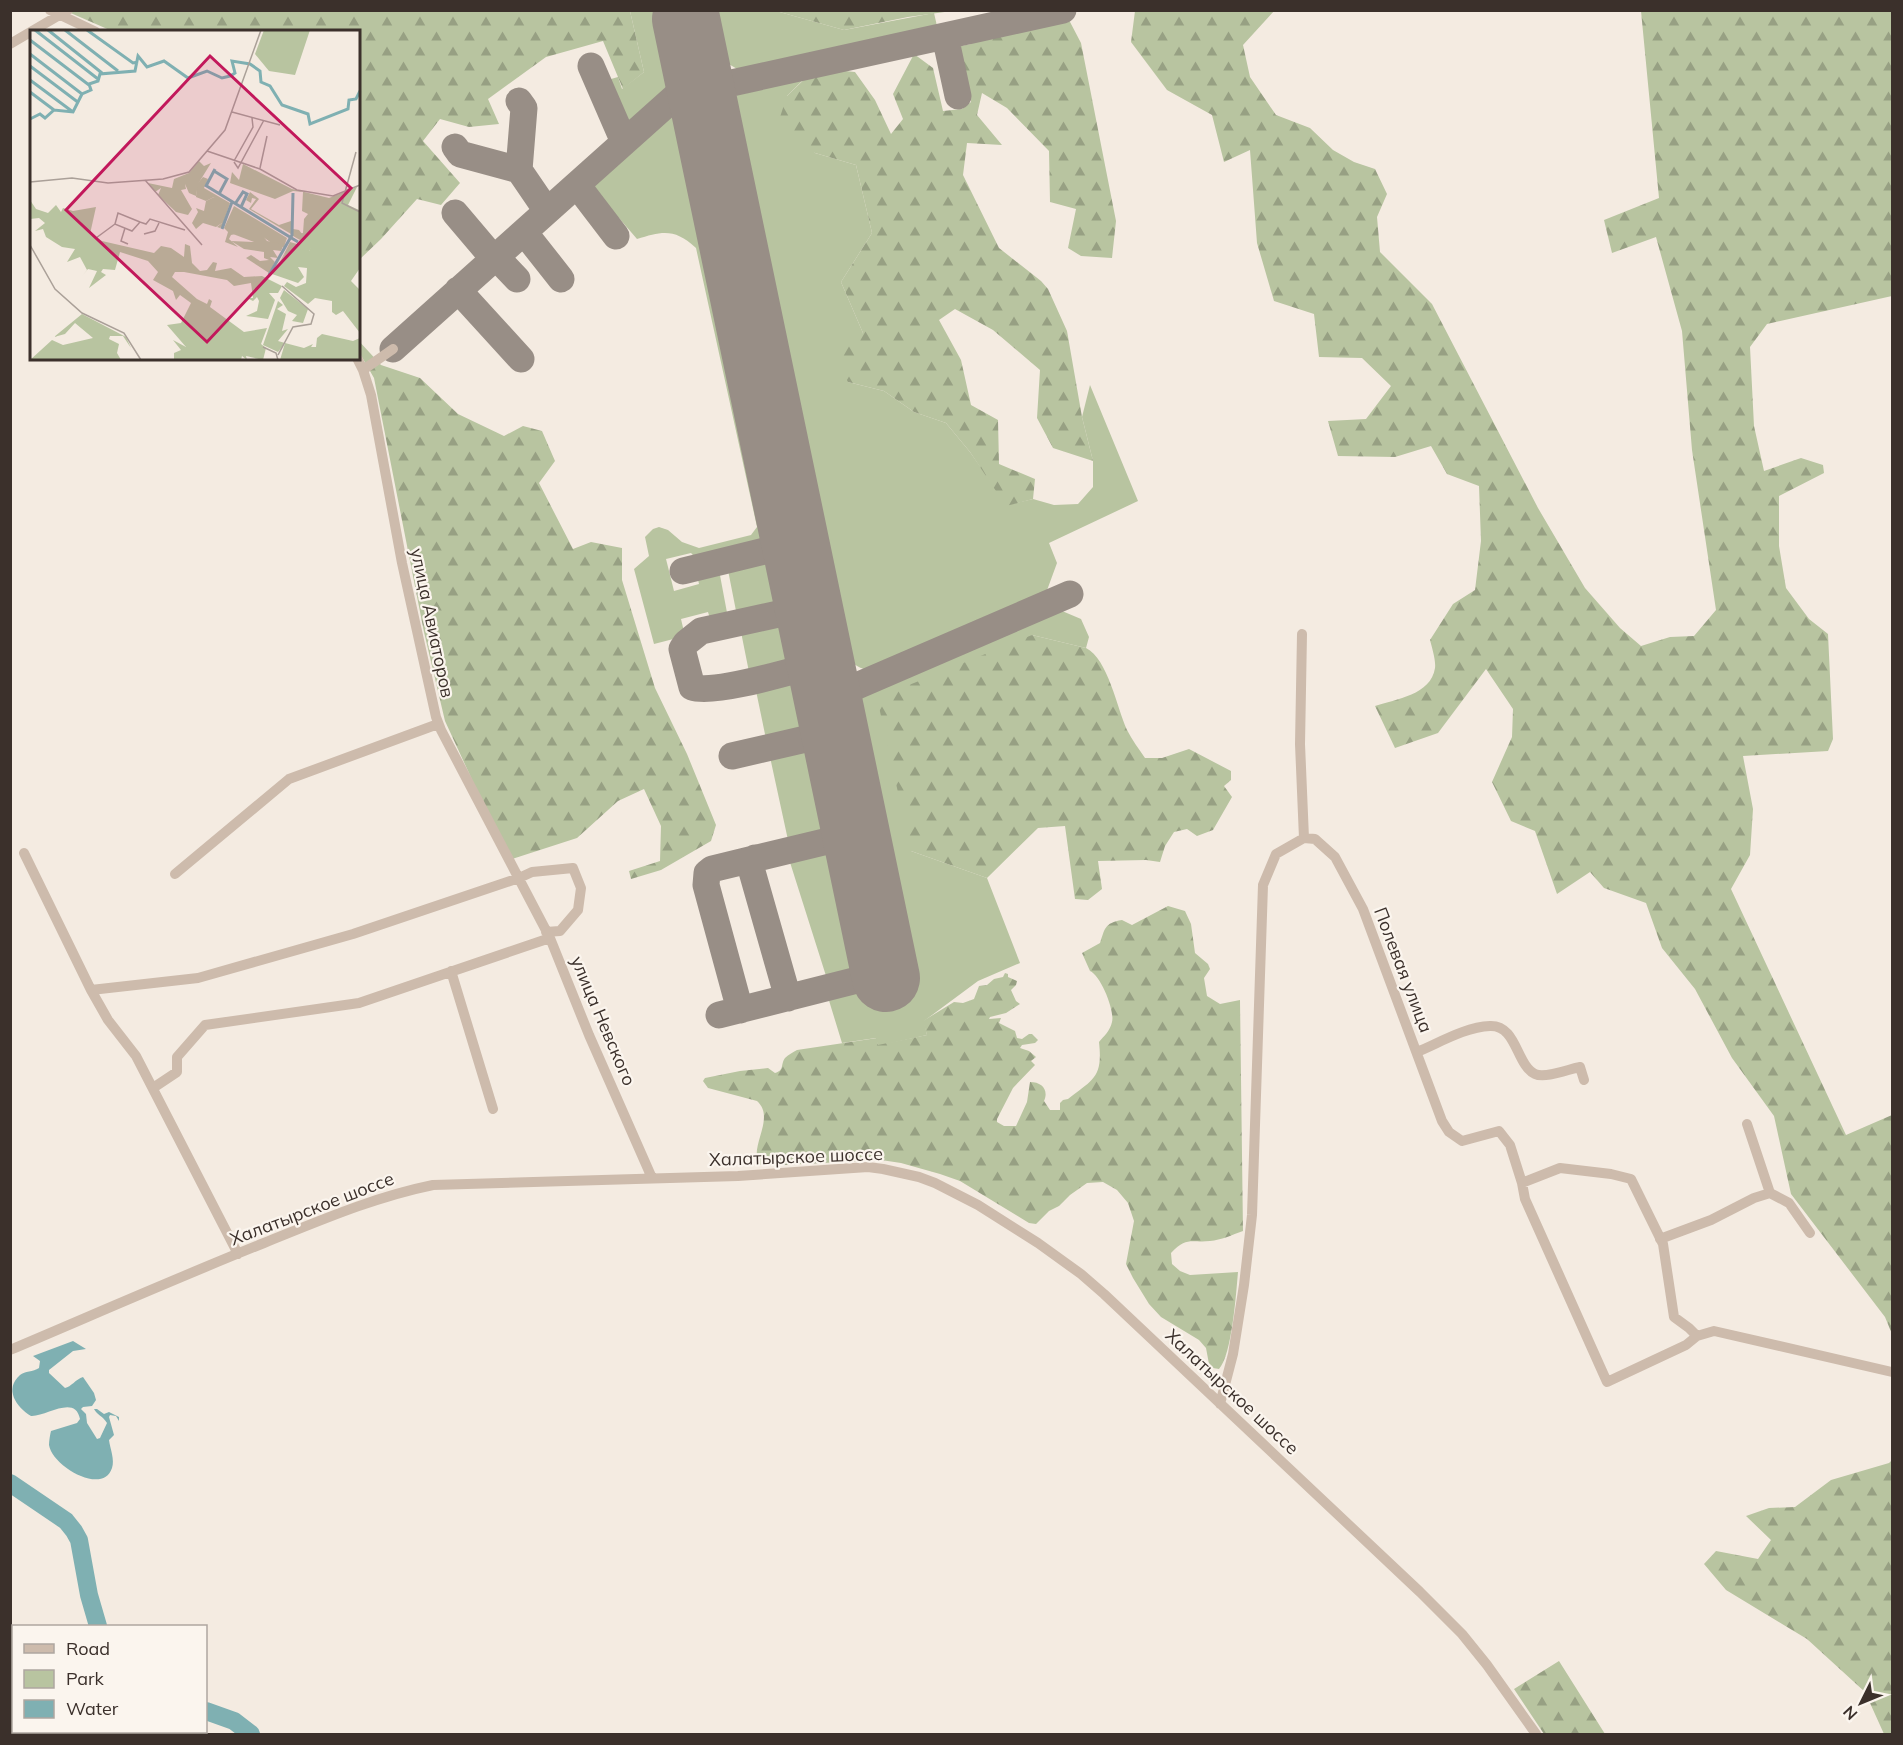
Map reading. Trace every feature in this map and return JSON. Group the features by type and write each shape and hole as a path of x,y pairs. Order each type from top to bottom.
{"street":[{"path":"31,30 59,12 92,30"},
{"path":"10,44 30,31"},
{"path":"363,370 393,349"},
{"name":"улица Авиаторов","path":"358,360 371,395 402,563 438,724 519,878"},
{"path":"1220,1404 1233,1354 1252,1215 1263,885 1276,854 1304,838 1300,744 1302,634"},
{"path":"175,874 289,779 438,724"},
{"name":"Полевая улица","path":"1304,838 1315,839 1335,857 1363,909 1442,1120 1449,1132 1462,1141 1499,1131 1510,1145 1522,1183"},
{"path":"24,853 91,990 108,1020 136,1056 238,1254"},
{"path":"91,990 198,978 353,934 532,872 573,868 581,888 578,910 560,931 359,1003 205,1025 177,1057 177,1072 153,1088"},
{"name":"улица Невского","path":"519,878 548,935 652,1178"},
{"path":"451,971 493,1109"},
{"path":"1417,1052 1467,1031 1492,1025 1502,1029 1512,1039 1526,1066 1536,1075 1546,1076 1580,1066 1584,1080"},
{"path":"1747,1124 1770,1193"},
{"name":"Халатырское шоссе","path":"10,1350 357,1206 399,1192 433,1185 738,1176 868,1167 895,1171 935,1183 1009,1224 1081,1274 1360,1534 1462,1634 1536,1734"},
{"path":"1697,1336 1674,1317 1663,1244 1632,1179 1560,1168 1522,1183 1525,1199 1607,1382 1686,1345 1697,1336 1714,1331 1893,1372"},
{"path":"1660,1239 1711,1220 1754,1198 1770,1193 1790,1203 1810,1233"}],"green space":[{"path":"776,10 952,11 844,30"},
{"path":"66,11 630,11 644,72 623,89 603,41 546,57 488,99 499,124 469,127 440,119 423,141 460,183 441,205 417,199 360,259 360,30 110,30"},
{"path":"630,11 706,11 663,20 676,87 634,126 622,125 604,81 618,77 622,89 644,72"},
{"path":"708,11 776,11 844,30 934,13 937,26 739,70 720,59"},
{"path":"1135,11 1274,11 1243,45 1250,77 1276,115 1310,128 1333,150 1354,162 1375,169 1387,194 1377,217 1380,252 1432,304 1538,508 1585,588 1620,628 1641,646 1670,637 1694,636 1716,610 1692,450 1682,331 1656,237 1612,253 1604,220 1659,198 1641,11 1892,11 1892,296 1767,324 1750,347 1754,426 1764,471 1801,458 1823,465 1824,473 1779,496 1779,546 1786,588 1809,619 1828,634 1833,739 1828,751 1743,756 1753,809 1750,855 1731,889 1846,1135 1892,1115 1892,1334 1885,1317 1791,1194 1774,1116 1732,1058 1695,989 1662,948 1646,903 1604,888 1590,872 1557,894 1535,831 1511,821 1492,782 1512,737 1513,709 1486,669 1438,733 1395,748 1375,706 1411,695 1427,684 1435,668 1430,640 1453,604 1475,590 1481,541 1479,486 1447,474 1431,446 1395,457 1338,456 1328,421 1366,419 1391,386 1362,358 1319,357 1314,314 1274,301 1257,243 1250,150 1224,162 1212,115 1167,90 1131,42"},
{"path":"1041,18 1069,20 1081,43 1116,221 1112,258 1081,256 1068,248 1076,209 1050,202 1049,151 1007,108 982,93 977,115 1002,145 967,143 963,175 999,248 1048,289 1067,331 1082,417 1093,461 1053,448 1037,418 1040,370 993,330 955,309 939,320 961,360 971,405 998,420 999,464 1035,479 1033,499 1006,506 970,452 946,423 914,412 884,391 848,382 834,356 863,333 841,282 872,233 856,165 815,153 779,120 787,96 816,68 855,72 875,100 891,134 903,119 893,94 914,54 933,68 943,111 962,109 971,102 968,85 956,66 956,47 971,44 975,36"},
{"path":"803,80 787,96 815,153 856,165 872,233 841,282 863,333 848,382 884,391 914,412 946,423 970,452 1007,505 1033,499 1054,505 1078,504 1093,487 1093,461 1082,417 1090,385 1138,501 1049,543 1057,563 1046,593 873,671 857,666 845,655 729,112 739,91"},
{"path":"669,113 681,113 772,542 704,561 698,560 691,553 666,559 674,591 699,584 697,575 719,570 728,618 711,622 708,612 681,619 685,636 654,644 634,569 649,556 645,537 653,529 659,527 668,530 682,542 699,548 751,535 757,527 696,248 675,234 661,233 637,239 619,218 607,212 590,189 592,176 619,154 627,156 636,149 639,138"},
{"path":"360,342 381,365 420,378 458,414 504,436 523,426 542,431 555,461 539,483 573,549 591,542 622,548 622,580 655,688 687,754 716,825 711,841 661,870 631,879 629,871 660,861 661,826 644,789 618,801 577,838 509,860 445,721 424,632 374,378 360,354"},
{"path":"776,555 786,606 737,616 727,565"},
{"path":"1055,608 1081,619 1089,637 1086,648 1032,635 911,851 987,878 1020,963 978,981 924,1021 927,1035 878,1046 876,1038 842,1043 827,994 908,973 852,705 865,688"},
{"path":"788,618 797,663 749,672 740,627"},
{"path":"1032,635 1086,648 1094,654 1106,673 1127,730 1145,758 1162,758 1189,749 1231,771 1231,780 1224,786 1232,797 1213,830 1197,836 1187,829 1174,832 1165,846 1160,862 1098,861 1102,889 1088,900 1075,899 1065,826 1038,828 987,878 911,851 877,698"},
{"path":"800,677 811,730 766,739 755,686"},
{"path":"815,748 832,830 788,840 770,757"},
{"path":"835,846 862,971 827,979 788,856"},
{"path":"1168,906 1185,911 1191,924 1195,953 1208,964 1210,969 1204,978 1207,996 1220,1004 1240,1000 1243,1231 1214,1240 1185,1242 1171,1253 1172,1264 1180,1271 1190,1275 1238,1272 1230,1338 1219,1369 1209,1364 1206,1348 1199,1340 1161,1317 1149,1304 1126,1264 1134,1221 1128,1203 1117,1190 1103,1182 1087,1183 1059,1206 1049,1211 1036,1224 1029,1223 960,1181 901,1163 881,1160 764,1166 759,1164 757,1157 764,1115 757,1101 708,1088 703,1081 705,1078 740,1071 768,1068 775,1073 781,1069 785,1058 797,1050 877,1038 878,1045 927,1035 923,1021 954,1002 963,1003 974,999 979,986 987,985 994,979 1003,977 1005,973 1017,981 1011,990 1020,1004 1006,1013 989,1019 1001,1018 999,1023 1015,1031 1017,1038 1022,1039 1032,1034 1038,1040 1035,1043 1022,1045 1020,1048 1036,1057 1031,1061 1035,1065 1013,1088 997,1122 1004,1126 1016,1126 1027,1102 1030,1082 1038,1083 1043,1087 1046,1093 1044,1101 1050,1110 1060,1110 1060,1103 1090,1082 1098,1071 1099,1042 1112,1022 1106,994 1090,971 1082,953 1100,943 1108,925 1122,920 1132,925"},
{"path":"1892,1460 1892,1734 1884,1734 1865,1692 1807,1639 1726,1590 1704,1564 1716,1551 1758,1559 1771,1540 1746,1516 1769,1508 1795,1507 1831,1480 1889,1463"},
{"path":"1559,1661 1605,1734 1544,1734 1514,1689"}],"water":[{"path":"73,1341 86,1349 73,1351 49,1370 49,1373 65,1388 83,1377 96,1400 92,1406 81,1409 86,1414 87,1423 97,1439 100,1438 107,1423 94,1409 104,1414 109,1412 119,1417 119,1421 116,1416 110,1415 109,1417 114,1435 109,1440 113,1465 107,1476 99,1479 89,1479 68,1469 52,1453 49,1445 51,1431 77,1423 80,1419 77,1412 66,1407 31,1416 17,1403 12,1392 15,1380 20,1375 39,1368 40,1361 33,1356"}],"waterway":[{"path":"10,1483 66,1521 74,1531 79,1540 89,1595 98,1625"},
{"path":"207,1711 234,1721 251,1734"}],"taxiway":[{"path":"393,349 677,95 1063,10"},
{"path":"945,36 958,96"},
{"path":"591,66 624,142"},
{"path":"519,101 524,108 519,170 547,211"},
{"path":"455,147 460,154 519,170"},
{"path":"577,185 616,236"},
{"path":"455,213 494,259"},
{"path":"524,232 561,279"},
{"path":"496,257 517,279"},
{"path":"458,290 521,359"},
{"path":"683,571 797,543"},
{"path":"829,698 1070,594"},
{"path":"810,607 701,631 682,649 692,687 703,689 756,681 822,663"},
{"path":"732,756 836,732"},
{"path":"740,1010 706,885 707,873 712,869 857,834"},
{"path":"755,858 751,868 788,998"},
{"path":"719,1015 885,973"}],"runway":[{"path":"686,19 886,978"}]}
